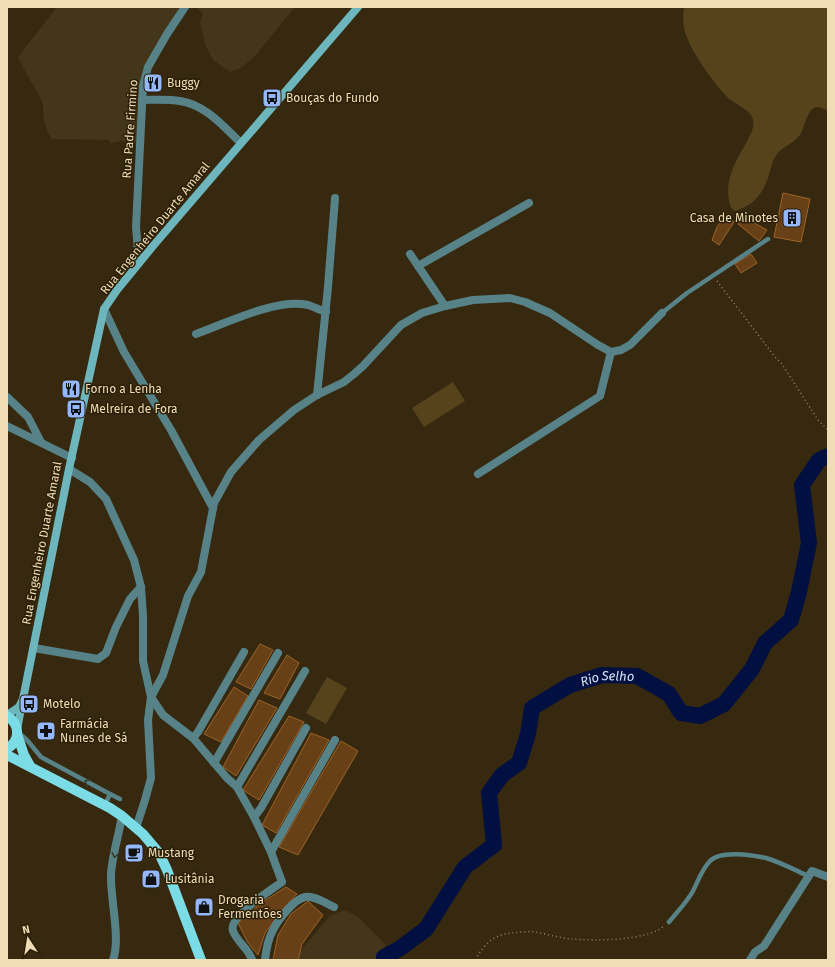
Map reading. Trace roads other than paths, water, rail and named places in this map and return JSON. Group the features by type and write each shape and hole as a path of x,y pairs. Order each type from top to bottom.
{"main road":[{"name":"Rua Engenheiro Duarte Amaral","path":"17,731 69,470 104,309 139,263 358,7"},
{"path":"24,699 18,707 7,715 12,718 24,755 30,766"},
{"path":"7,749 16,740 17,731"},
{"path":"7,755 104,805 122,816 143,834 158,853 167,870 201,960"}],"street":[{"name":"Rua Padre Firmino","path":"139,263 136,227 143,86 148,67 185,7"},
{"path":"142,100 180,101 205,110 241,144"},
{"path":"317,395 326,312 335,198"},
{"path":"418,266 529,203"},
{"path":"410,254 445,306"},
{"path":"136,828 151,778 148,720 151,698 163,675 188,596 201,572 214,503 231,472 259,440 294,410 317,395 344,382 363,366 401,325 422,313 473,300 510,298 550,313 598,346 612,352 630,346 662,313"},
{"path":"196,334 263,309 285,304 307,305 326,312"},
{"path":"104,309 124,352 171,430 213,508"},
{"path":"478,474 600,396 612,352"},
{"path":"7,397 28,417 41,442"},
{"path":"7,426 72,458"},
{"path":"69,470 90,482 106,500 134,560 141,587 143,616 143,661 151,698 163,715 193,738 227,778 237,787 271,852 282,882 259,898 237,919 232,926 233,932 252,960"},
{"path":"34,648 98,659 106,653 116,627 130,599 141,587"},
{"path":"193,738 198,732 244,652"},
{"path":"214,763 278,653"},
{"path":"237,787 305,670"},
{"path":"254,817 306,728"},
{"path":"271,852 335,740"},
{"path":"113,960 116,938 111,888 111,872 122,816"},
{"path":"750,960 755,952 764,946 812,871 828,877"},
{"path":"265,960 266,948 273,930 295,902 305,897 311,897 334,907"}],"lane":[{"path":"662,313 687,293 768,239"},
{"path":"17,731 27,740 41,757 120,799"},
{"path":"104,805 110,794"},
{"path":"669,922 692,892 709,862 718,856 727,854 767,858 808,876"}],"waterway":[{"name":"Rio Selho","path":"384,960 384,957 399,949 426,929 465,867 494,845 489,793 502,775 519,763 528,734 532,708 570,685 602,675 637,676 669,694 681,713 700,716 724,704 752,669 765,643 791,620 799,592 809,543 802,485 819,460 828,456"}],"place":[{"name":"Buggy","path":"153,83"},
{"name":"Bouças do Fundo","path":"272,98"},
{"name":"Casa de Minotes","path":"792,218"},
{"name":"Forno a Lenha","path":"71,389"},
{"name":"Melreira de Fora","path":"76,409"},
{"name":"Motelo","path":"29,704"},
{"name":"Farmácia Nunes de Sá","path":"46,731"},
{"name":"Mustang","path":"134,853"},
{"name":"Lusitânia","path":"151,879"},
{"name":"Drogaria Fermentões","path":"204,907"}]}
